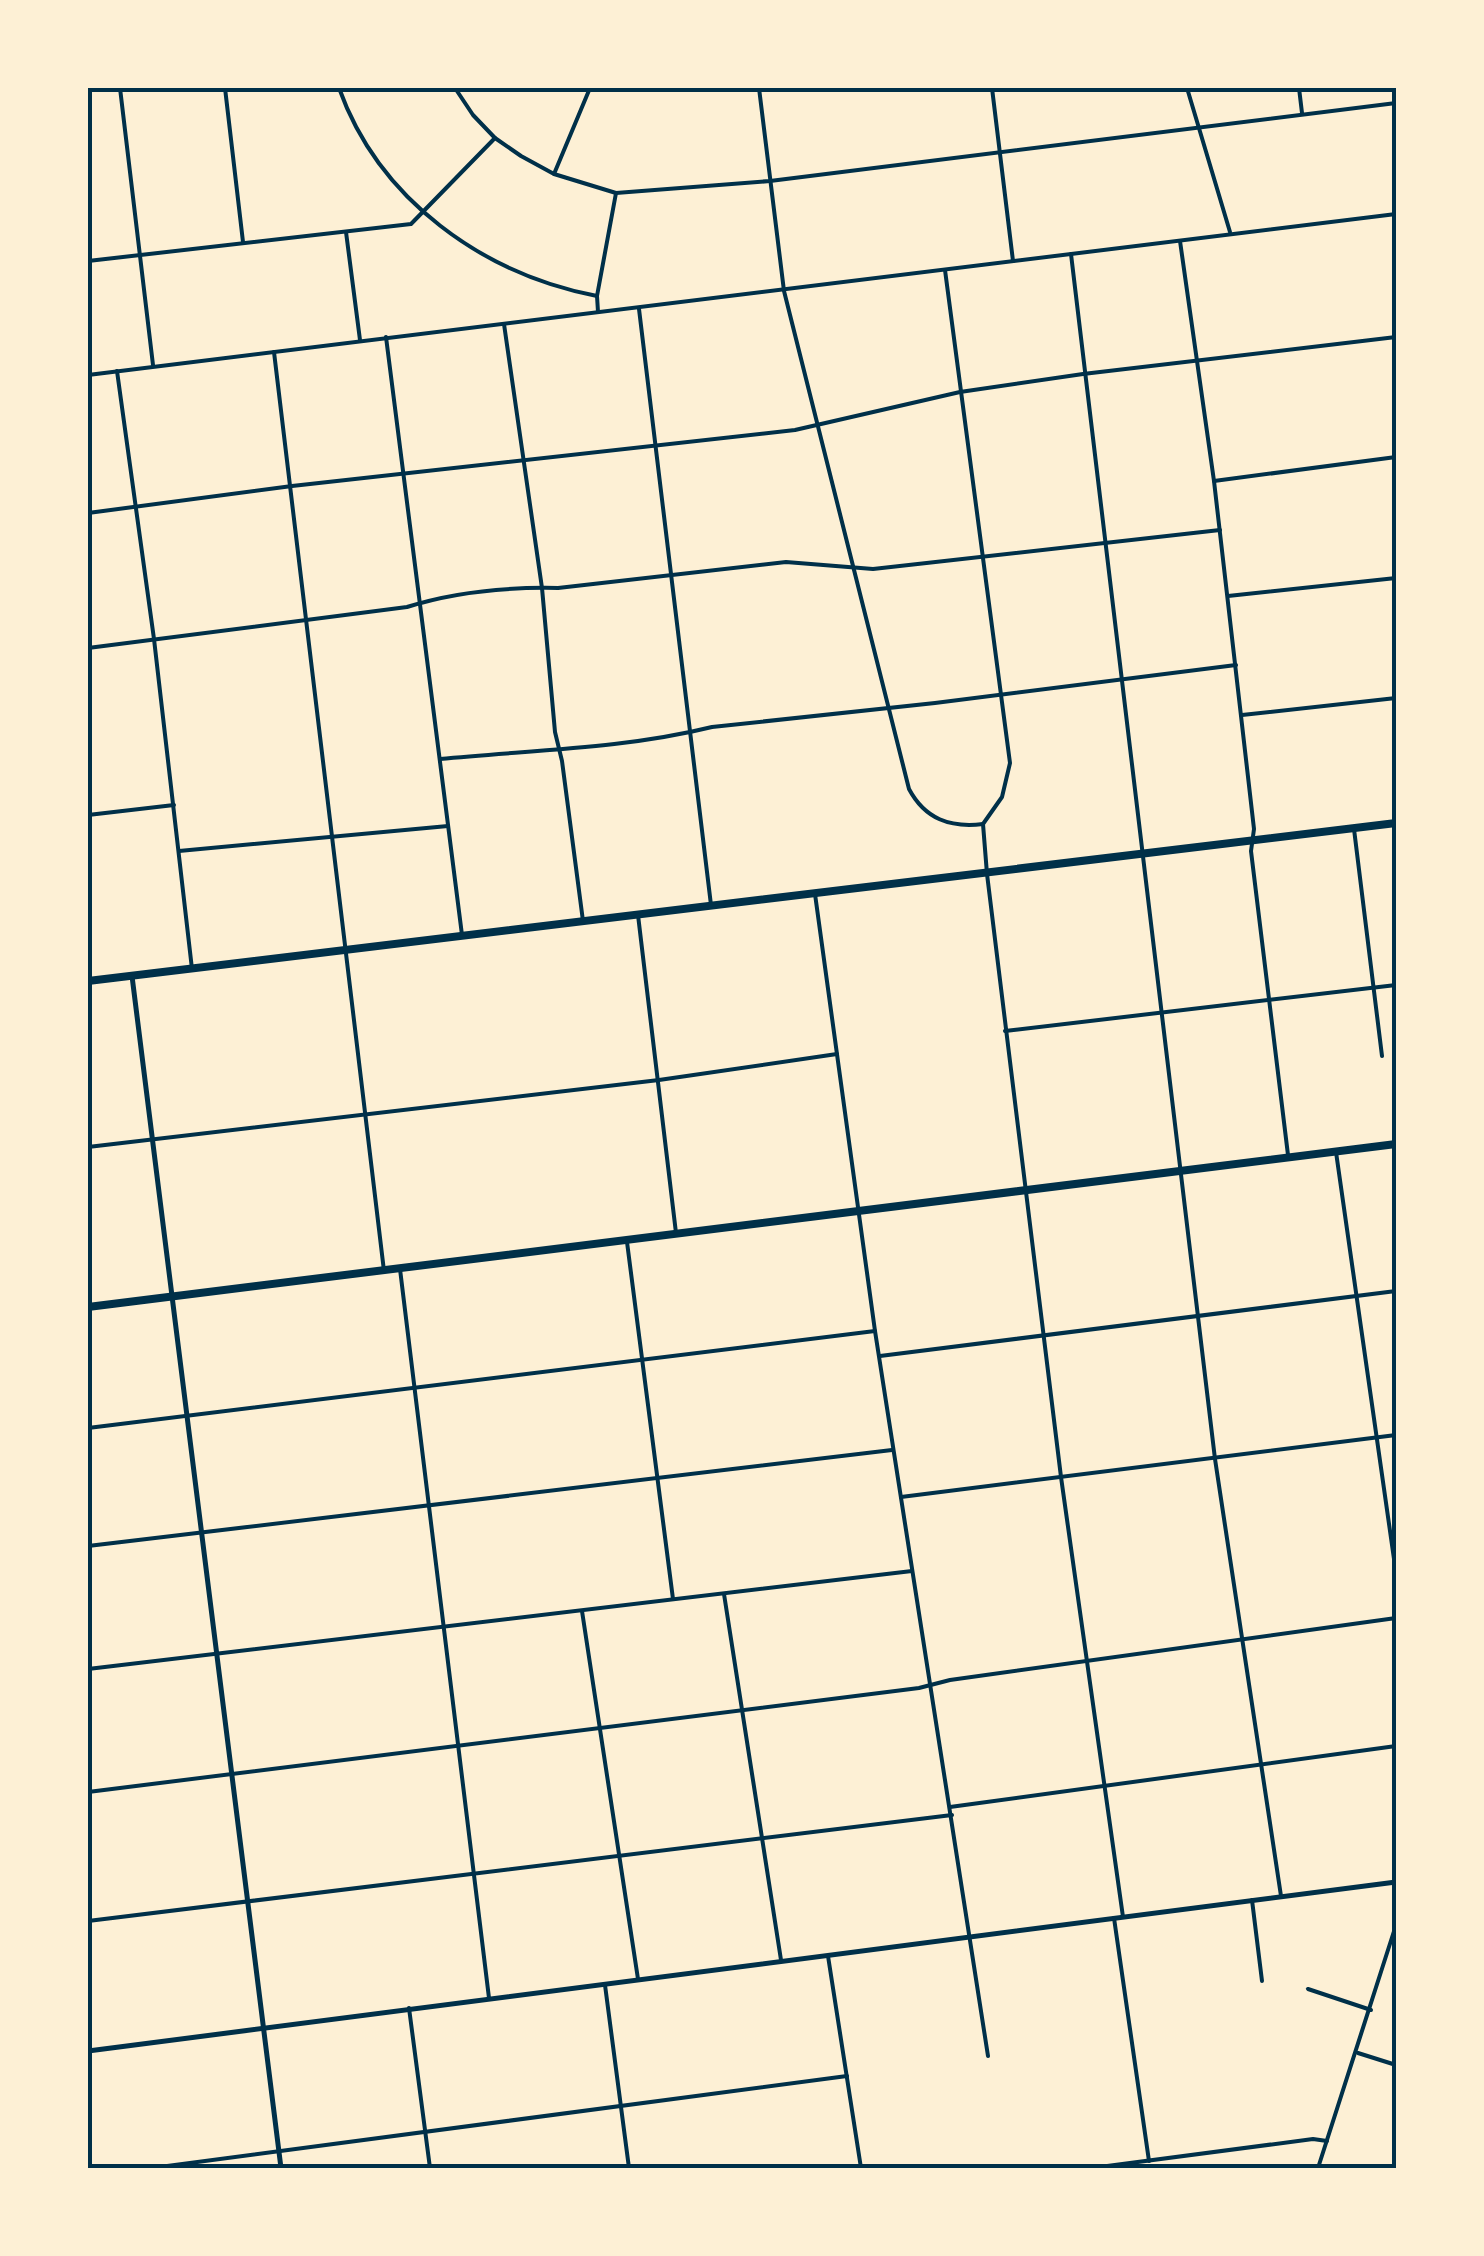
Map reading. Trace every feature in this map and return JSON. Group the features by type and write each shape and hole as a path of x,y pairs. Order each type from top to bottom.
{"main road":[{"path":"88,981 1396,823"},
{"path":"88,1308 1396,1144"}],"street":[{"path":"120,88 153,365"},
{"path":"225,88 243,242"},
{"path":"339,88 374,155 423,214 504,266 558,288 597,296"},
{"path":"455,88 495,138 554,174 616,194 770,181 1396,103"},
{"path":"554,174 590,88"},
{"path":"759,88 784,291 909,789 916,802 943,822 983,824"},
{"path":"992,88 1013,261"},
{"path":"1186,88 1230,232"},
{"path":"1299,88 1302,115"},
{"path":"88,261 404,226 423,214 495,138"},
{"path":"598,312 597,296 616,194"},
{"path":"88,375 1396,214"},
{"path":"346,232 360,340"},
{"path":"1180,241 1228,596 1242,715 1251,851 1288,1155"},
{"path":"1071,254 1215,1459 1281,1896"},
{"path":"946,270 1010,763 1002,797 983,824 987,874 1061,1477 1123,1917"},
{"path":"638,308 711,905"},
{"path":"504,324 542,588 558,748 583,921"},
{"path":"386,337 462,935"},
{"path":"88,513 292,486 795,430 960,392 1396,337"},
{"path":"274,351 384,1271"},
{"path":"117,371 138,508 192,969"},
{"path":"1214,481 1396,457"},
{"path":"88,648 306,620 432,599 786,562 855,569 1220,530"},
{"path":"1228,596 1396,578"},
{"path":"440,759 689,733 712,726 1236,665"},
{"path":"1242,715 1396,698"},
{"path":"88,815 174,805"},
{"path":"179,851 448,826"},
{"path":"1354,829 1382,1056"},
{"path":"815,894 875,1331 988,2056"},
{"path":"638,916 677,1236"},
{"path":"132,976 281,2168"},
{"path":"1005,1031 1396,985"},
{"path":"88,1147 658,1080 836,1054"},
{"path":"1336,1150 1396,1573"},
{"path":"627,1242 673,1599"},
{"path":"400,1268 489,1998"},
{"path":"880,1356 1396,1290"},
{"path":"88,1428 875,1331"},
{"path":"901,1497 1396,1435"},
{"path":"88,1546 894,1450"},
{"path":"88,1668 912,1571"},
{"path":"724,1594 781,1960"},
{"path":"582,1612 638,1979"},
{"path":"88,1792 931,1686 950,1680 1396,1618"},
{"path":"950,1807 1396,1746"},
{"path":"88,1921 952,1815"},
{"path":"88,2050 1396,1882"},
{"path":"1252,1900 1262,1981"},
{"path":"1114,1918 1150,2161"},
{"path":"1318,2168 1396,1928"},
{"path":"828,1954 861,2168"},
{"path":"605,1984 629,2168"},
{"path":"1308,1989 1371,2010"},
{"path":"408,2008 430,2168"},
{"path":"1356,2052 1396,2065"},
{"path":"152,2168 847,2076"},
{"path":"1092,2168 1327,2140"}]}
